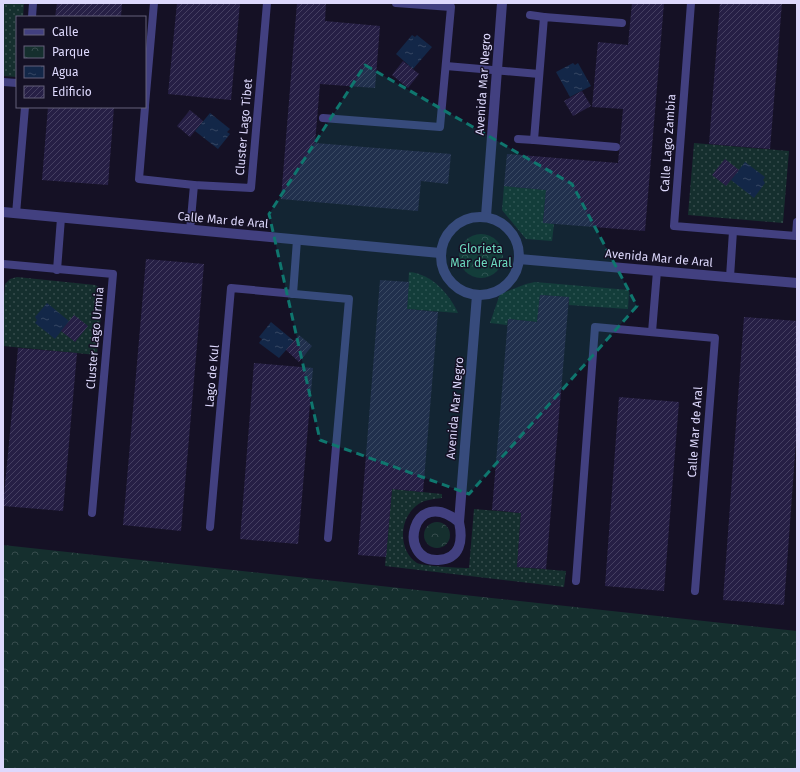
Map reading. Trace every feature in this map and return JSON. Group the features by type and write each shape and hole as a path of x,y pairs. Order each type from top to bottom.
{"street":[{"name":"Avenida Mar Negro","path":"486,216 502,3"},
{"name":"Calle Mar de Aral","path":"3,212 440,253"},
{"path":"486,216 506,226 513,235 518,246 519,259 517,270 510,281 501,290 490,294 477,295 463,292 450,283 442,269 440,253 443,241 450,230 459,222 471,217 486,216"},
{"name":"Avenida Mar de Aral","path":"519,259 797,283"},
{"name":"Avenida Mar Negro","path":"458,522 477,295"},
{"path":"435,512 442,512 450,515 458,522 462,539 460,546 450,557 436,561 422,556 417,550 413,536 414,529 422,517 435,512"}],"lane":[{"path":"32,16 33,3"},
{"name":"Cluster Lago Tibet","path":"146,95 154,3"},
{"name":"Cluster Lago Tibet","path":"145,108 138,179 194,185 251,188 267,3"},
{"path":"323,118 440,127 451,7 396,3"},
{"name":"Calle Lago Zambia","path":"691,3 674,226 796,236 797,222"},
{"path":"530,16 622,23"},
{"path":"534,140 544,17"},
{"path":"446,66 539,74"},
{"path":"3,82 16,83"},
{"path":"16,214 25,108"},
{"path":"518,139 616,147"},
{"path":"190,230 194,185"},
{"path":"57,270 62,218"},
{"path":"730,277 733,231"},
{"path":"293,294 297,240"},
{"name":"Cluster Lago Urmia","path":"3,264 113,274 92,513"},
{"path":"652,332 657,271"},
{"name":"Lago de Kul","path":"210,527 231,288 349,299 328,538"},
{"name":"Calle Mar de Aral","path":"576,581 595,327 715,338 695,591"}],"highlighted area":[{"path":"365,65 572,184 637,306 469,494 320,440 269,214"}],"green space":[{"path":"3,3 24,3 23,16 16,16 16,77 3,76"},
{"path":"694,143 789,151 783,223 688,215"},
{"path":"504,186 546,190 543,222 554,224 552,241 526,239 502,210"},
{"name":"Glorieta Mar de Aral","path":"477,234 485,234 497,240 503,252 503,260 497,272 485,278 477,278 465,272 459,260 459,252 465,240"},
{"path":"409,272 425,277 439,286 450,299 458,313 407,309"},
{"path":"17,277 95,285 101,288 103,294 97,355 3,346 5,284 10,279"},
{"path":"535,282 629,290 628,309 569,305 569,297 540,295 537,322 508,319 507,325 490,323 500,294"},
{"path":"392,489 442,494 442,498 428,500 416,506 406,519 403,535 406,551 417,563 434,566 469,568 474,509 521,513 517,567 566,571 564,587 385,566"},
{"path":"437,522 446,526 450,535 446,544 437,548 428,544 424,535 428,526"},
{"path":"3,545 797,631 797,769 3,769"}],"water":[{"path":"412,35 415,37 417,35 432,47 413,69 396,54"},
{"path":"573,63 575,65 578,63 591,86 570,97 556,72"},
{"path":"210,113 230,129 227,132 230,134 218,149 195,131"},
{"path":"745,162 765,177 763,180 765,183 754,198 731,180"},
{"path":"47,303 69,321 55,339 35,323 37,320 35,317"},
{"path":"271,322 294,341 279,358 259,343 262,339 259,337"}],"building":[{"path":"57,3 122,3 121,16 55,16"},
{"path":"177,3 240,3 231,100 168,94"},
{"path":"297,3 326,3 325,21 380,26 375,88 320,84 315,143 451,154 448,184 421,181 418,211 281,199"},
{"path":"632,3 664,3 645,231 543,223 546,190 504,186 507,154 618,163 623,109 592,107 598,42 628,45"},
{"path":"720,3 782,3 770,149 709,144"},
{"path":"403,61 419,74 408,88 392,75"},
{"path":"582,91 591,106 573,116 564,101"},
{"path":"48,108 114,108 108,185 42,180"},
{"path":"190,110 203,121 190,137 177,126"},
{"path":"725,159 739,170 726,186 712,175"},
{"path":"146,259 204,264 181,531 123,525"},
{"path":"380,280 409,282 407,309 438,312 423,492 392,489 386,557 358,555"},
{"path":"540,295 569,297 546,569 517,567 521,513 492,510 508,319 537,322"},
{"path":"74,315 88,326 75,342 61,331"},
{"path":"744,317 797,321 797,427 784,605 723,600"},
{"path":"299,335 312,346 299,362 286,350"},
{"path":"18,348 77,353 63,511 3,506"},
{"path":"254,363 313,368 298,544 240,539"},
{"path":"619,397 679,402 664,591 605,586"}]}
